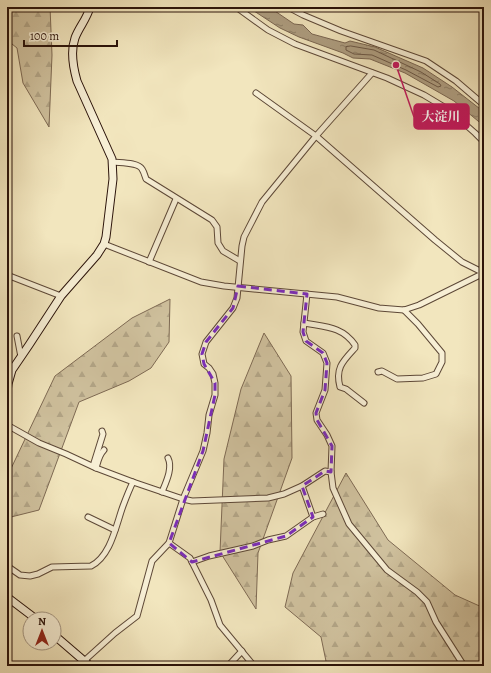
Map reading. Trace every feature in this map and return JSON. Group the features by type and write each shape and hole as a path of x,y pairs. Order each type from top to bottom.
{"street":[{"path":"7,392 7,383 12,370 61,296 97,255 104,244 106,237 114,179 112,159 77,81 72,53 75,38 88,15 90,7"},
{"path":"236,7 268,30 295,44 372,73 424,95 449,110 484,142"},
{"path":"288,7 341,31 426,61 456,81 484,106"},
{"path":"84,661 115,633 137,616 152,561 169,544 183,499 203,451 209,416 215,395 213,374 204,364 202,354 206,342 233,308 237,298 240,261 244,237 262,202 316,136 372,73"},
{"path":"256,93 316,136 462,262 484,273"},
{"path":"112,162 138,166 142,169 146,179 212,220 217,227 218,243 223,251 240,261"},
{"path":"149,262 176,199"},
{"path":"104,244 201,282 224,286 238,286 337,297 379,308 404,310 419,305 484,273"},
{"path":"7,275 61,296"},
{"path":"307,294 303,332 306,341 323,353 327,363 325,390 316,413 317,420 332,446 331,472 333,488 349,524 387,570 417,592 427,602 436,622 464,666"},
{"path":"378,372 382,371 397,379 423,378 436,374 442,362 442,353 418,324 404,310"},
{"path":"304,323 337,330 346,334 356,345 342,363 339,369 338,379 340,387 346,389 364,403"},
{"path":"17,336 21,357"},
{"path":"7,425 39,443 94,467 133,482 192,501 268,498 284,494 302,486 325,471 331,472"},
{"path":"94,467 103,434 102,431"},
{"path":"94,467 104,450"},
{"path":"162,492 169,474 170,460 168,458"},
{"path":"7,566 20,575 30,576 52,567 91,566 97,563 112,542 123,505 133,482"},
{"path":"302,486 313,517"},
{"path":"192,562 209,556 253,546 268,540 286,536 313,517 323,514"},
{"path":"88,517 115,530"},
{"path":"169,544 190,558 211,600 220,625 254,666"},
{"path":"7,597 25,611"},
{"path":"62,642 90,666"},
{"path":"228,666 242,651"}],"highlighted area":[{"path":"238,286 307,294 303,332 306,341 323,353 327,363 325,390 316,413 317,420 332,446 331,472 325,471 302,486 313,517 286,536 192,562 169,543 203,451 215,395 215,383 204,364 202,354 206,342 233,308"}],"green space":[{"path":"7,7 50,7 52,55 49,127 23,83 17,48 7,40"},
{"path":"170,299 169,342 151,368 129,381 79,402 39,510 7,518 7,477 55,376 132,318"},
{"path":"264,333 291,376 292,458 258,553 256,609 220,552 224,459 241,389"},
{"path":"346,473 388,540 455,595 484,608 484,666 327,666 321,637 285,607 293,573"}],"water":[{"path":"248,7 269,7 294,24 303,25 312,34 345,43 350,41 375,47 423,68 452,87 484,112 484,126 454,101 405,73 370,59 353,58 299,37 280,28"}],"place":[{"name":"大淀川","path":"396,65"}]}
